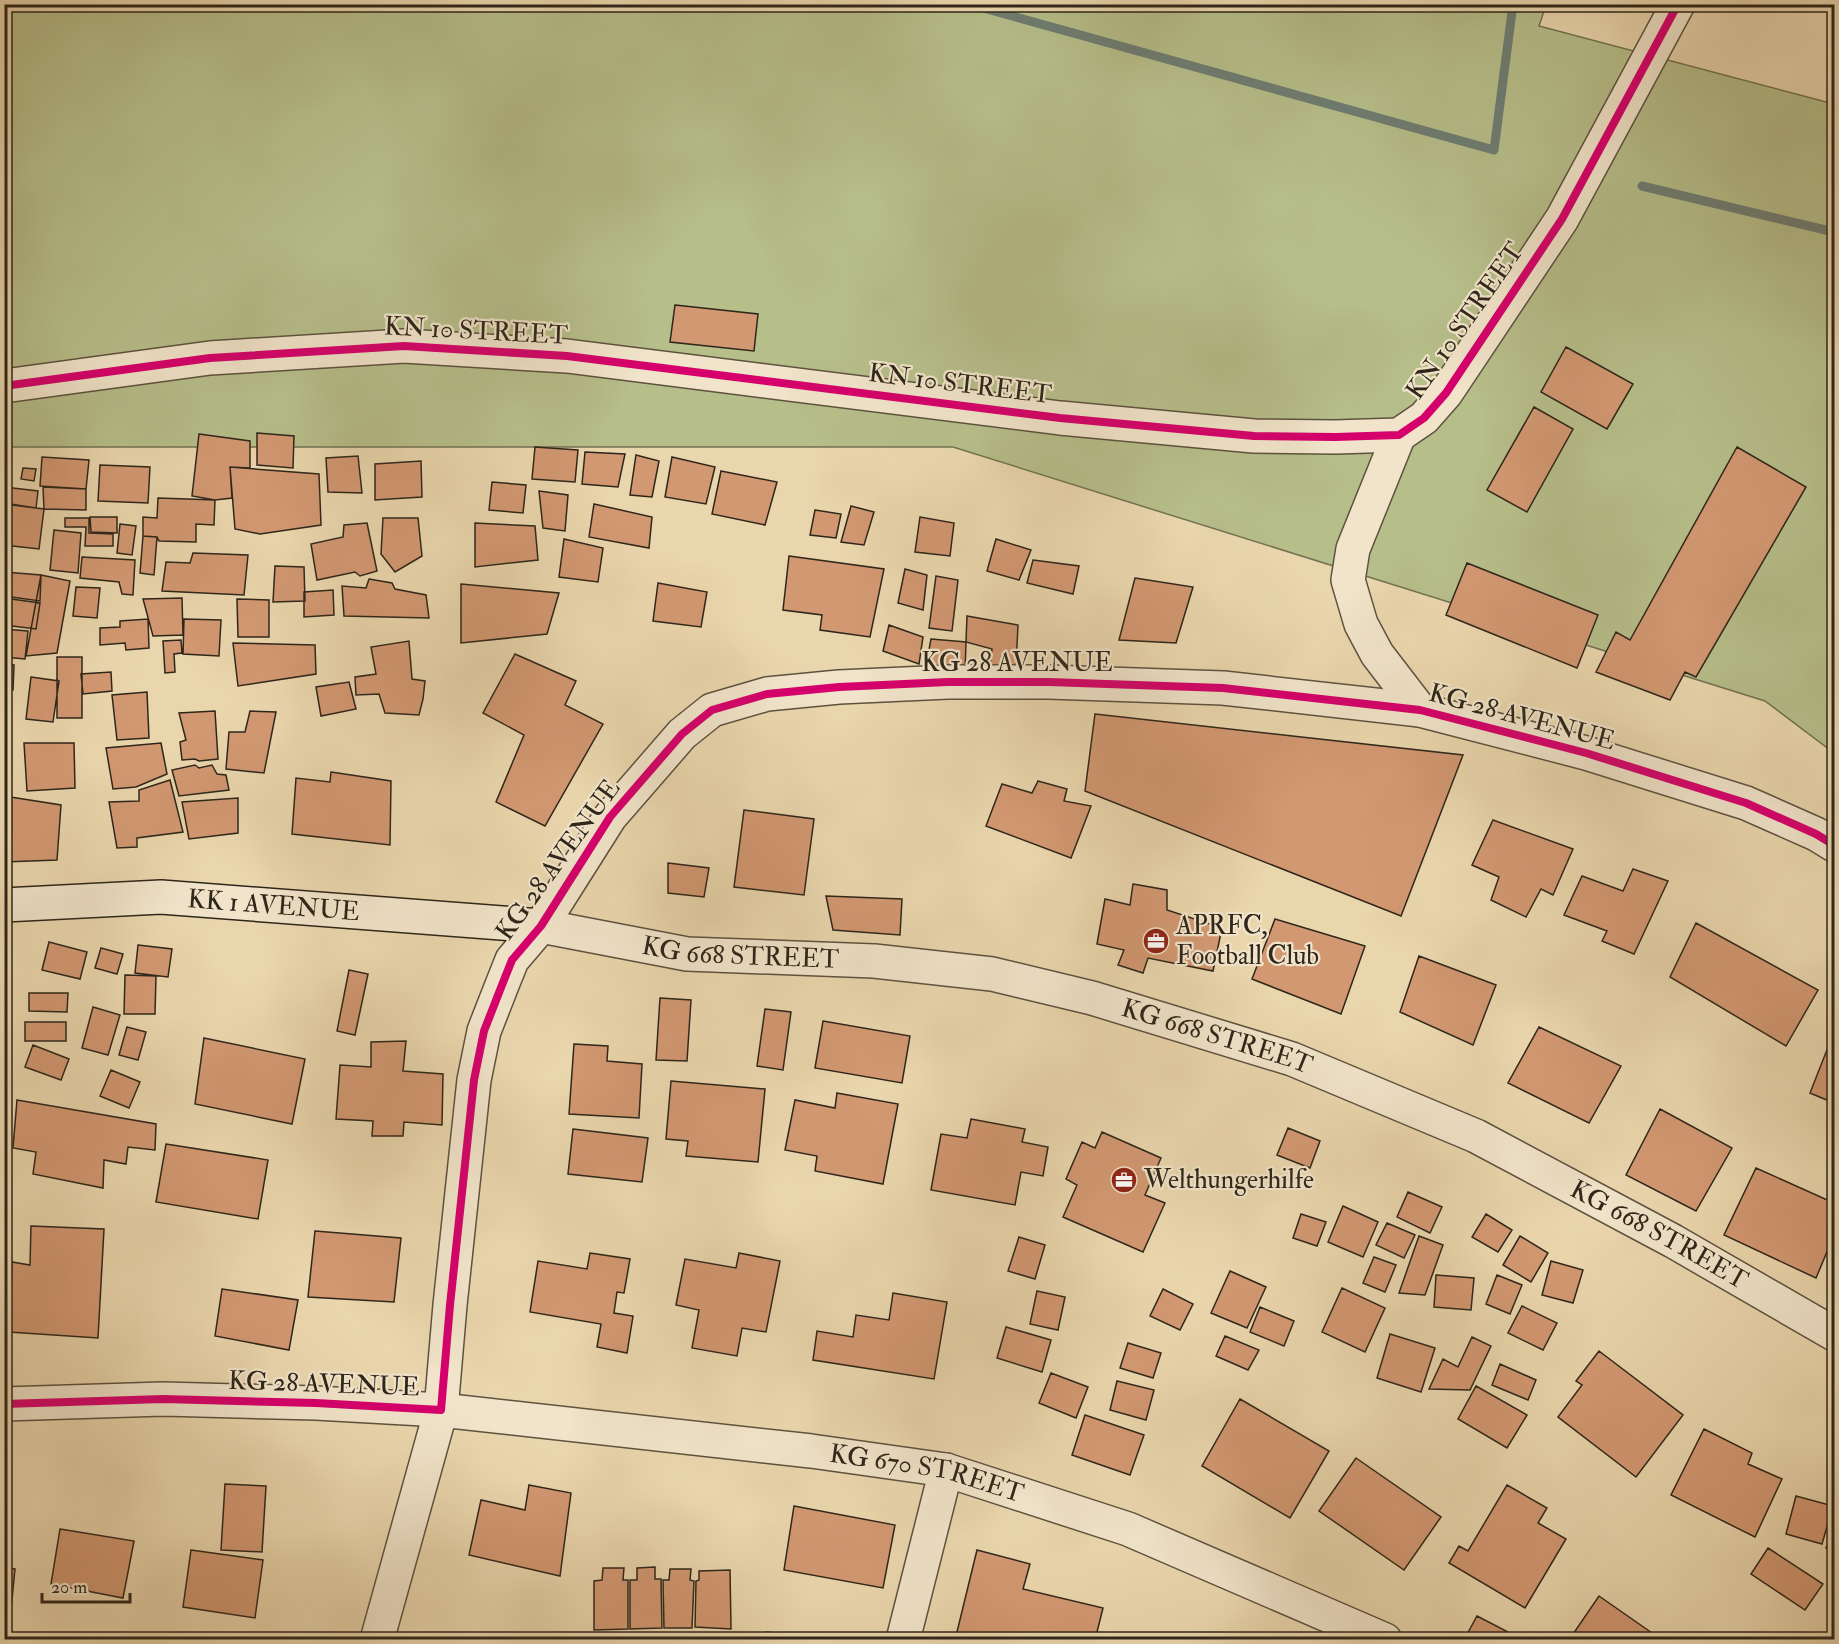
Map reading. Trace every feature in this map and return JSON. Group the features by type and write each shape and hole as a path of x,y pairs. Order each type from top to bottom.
{"street":[{"name":"KN 10 STREET","path":"4,386 210,357 404,346 567,356 944,404 1254,436 1400,435 1424,418 1446,393 1562,219 1678,4"},
{"path":"1400,435 1353,549 1348,580 1361,624 1377,654 1420,710"},
{"name":"KG 28 AVENUE","path":"4,1404 163,1399 316,1403 441,1410 474,1080 484,1031 512,960 541,927 610,817 682,734 712,710 767,694 839,687 948,681 1223,687 1420,710 1586,753 1746,803 1816,834 1834,845"},
{"name":"KK 1 AVENUE","path":"4,905 161,897 541,927"},
{"name":"KG 668 STREET","path":"541,927 687,954 874,961 992,974 1092,998 1292,1059 1476,1136 1673,1241 1834,1334"},
{"path":"377,1640 441,1410"},
{"name":"KG 670 STREET","path":"441,1410 811,1451 946,1470 1128,1529 1385,1640"},
{"path":"903,1640 946,1470"}],"green space":[{"path":"4,5 1546,5 1539,26 1834,104 1834,753 1765,701 953,447 5,447"}],"building":[{"path":"675,305 758,314 754,351 670,342"},
{"path":"1566,347 1633,384 1607,429 1541,392"},
{"path":"1534,407 1573,429 1527,512 1487,490"},
{"path":"257,433 294,436 293,468 257,465"},
{"path":"199,434 250,441 250,468 230,467 232,498 215,500 192,496"},
{"path":"535,447 578,450 575,482 532,479"},
{"path":"1737,447 1806,487 1696,677 1685,672 1670,700 1596,672 1616,632 1630,640"},
{"path":"585,452 625,454 618,487 582,484"},
{"path":"636,455 659,461 652,497 630,495"},
{"path":"358,456 362,493 328,492 326,458"},
{"path":"42,457 89,460 86,489 40,486"},
{"path":"672,457 715,467 706,504 665,497"},
{"path":"421,461 422,497 375,500 375,464"},
{"path":"100,465 150,467 148,503 98,501"},
{"path":"230,467 319,474 321,525 260,534 235,529"},
{"path":"23,468 36,469 34,481 21,479"},
{"path":"721,471 777,482 765,525 712,514"},
{"path":"492,482 526,485 523,513 489,510"},
{"path":"4,487 38,491 36,508 4,503"},
{"path":"43,487 86,489 86,510 44,509"},
{"path":"539,491 568,495 565,531 543,528"},
{"path":"158,498 215,500 214,525 196,524 196,542 159,541 157,537 143,536 143,517 157,518"},
{"path":"4,504 44,509 39,549 4,545"},
{"path":"594,504 652,517 649,548 589,537"},
{"path":"851,506 874,512 864,545 841,542"},
{"path":"815,510 841,514 836,538 810,535"},
{"path":"90,517 117,517 117,533 91,532"},
{"path":"920,517 954,523 950,556 915,552"},
{"path":"65,518 89,518 89,533 113,534 113,546 85,546 86,527 65,527"},
{"path":"383,518 418,518 422,556 395,572 381,554"},
{"path":"367,523 377,571 360,576 355,572 317,580 311,544 343,537 344,525"},
{"path":"475,523 535,526 538,560 475,567"},
{"path":"120,524 136,526 132,555 117,553"},
{"path":"54,530 81,533 78,573 50,570"},
{"path":"143,536 157,537 154,575 140,573"},
{"path":"564,539 603,548 598,582 559,577"},
{"path":"996,539 1031,550 1019,580 987,571"},
{"path":"193,553 248,555 244,595 162,591 166,562 190,563"},
{"path":"789,556 884,569 870,637 820,630 822,615 783,610"},
{"path":"82,557 135,560 133,595 122,594 119,582 80,578"},
{"path":"1033,560 1079,566 1073,594 1027,583"},
{"path":"1467,563 1598,615 1577,668 1446,615"},
{"path":"275,566 304,567 305,601 273,602"},
{"path":"905,569 927,575 923,610 898,603"},
{"path":"4,572 41,575 40,601 4,596"},
{"path":"41,575 70,581 57,653 26,656"},
{"path":"936,576 958,580 952,631 929,628"},
{"path":"1135,578 1193,587 1176,643 1119,640"},
{"path":"369,579 392,583 395,589 426,595 429,618 344,616 342,586 366,588"},
{"path":"658,583 707,592 701,627 653,621"},
{"path":"461,584 559,593 547,634 461,643"},
{"path":"76,587 100,588 97,618 73,616"},
{"path":"333,590 334,615 304,617 304,592"},
{"path":"4,598 40,603 36,629 4,625"},
{"path":"182,598 183,635 153,636 143,599"},
{"path":"237,599 269,600 269,637 238,637"},
{"path":"967,616 1018,625 1016,666 990,665 992,649 966,642"},
{"path":"148,619 149,648 126,650 125,643 100,645 100,628 120,627 120,621"},
{"path":"184,619 221,620 219,656 183,654"},
{"path":"889,625 923,637 919,664 883,651"},
{"path":"4,629 28,631 25,659 4,657"},
{"path":"931,639 966,642 965,673 925,670"},
{"path":"181,640 182,653 174,654 175,672 165,673 163,641"},
{"path":"409,641 412,679 425,681 419,715 385,713 379,694 356,695 355,677 376,674 371,647"},
{"path":"233,643 315,645 316,674 238,686"},
{"path":"515,654 576,681 565,705 603,724 545,826 496,802 524,735 483,713"},
{"path":"57,657 82,657 82,718 57,718"},
{"path":"4,664 14,665 13,690 4,690"},
{"path":"111,672 112,691 83,694 81,674"},
{"path":"31,677 59,681 53,722 26,719"},
{"path":"349,682 356,709 321,716 316,687"},
{"path":"147,692 149,738 117,740 112,695"},
{"path":"215,711 218,759 182,760 180,742 186,740 179,713"},
{"path":"250,711 276,712 264,773 226,769 229,732 245,732"},
{"path":"1095,714 1463,755 1401,916 1085,791"},
{"path":"24,743 74,743 75,788 27,791"},
{"path":"161,743 167,774 136,787 113,789 106,748"},
{"path":"195,765 199,768 212,765 217,774 226,775 229,790 179,796 172,770"},
{"path":"331,772 391,781 390,845 292,834 296,778 330,782"},
{"path":"170,780 183,832 137,838 137,847 117,848 109,802 139,801 139,790"},
{"path":"1038,781 1067,789 1064,801 1091,806 1071,858 986,826 1002,784 1032,793"},
{"path":"4,796 61,805 57,860 4,862"},
{"path":"238,798 238,833 189,839 182,802"},
{"path":"744,810 814,819 804,895 734,887"},
{"path":"1493,820 1573,849 1553,895 1541,889 1526,917 1491,900 1499,877 1472,865"},
{"path":"668,863 709,868 704,897 668,893"},
{"path":"1633,869 1668,881 1634,954 1602,941 1607,931 1564,915 1582,876 1623,891"},
{"path":"1133,884 1167,890 1167,910 1222,928 1213,971 1148,958 1143,973 1118,965 1124,950 1097,944 1105,899 1130,905"},
{"path":"826,896 902,899 900,935 833,930"},
{"path":"1275,919 1365,946 1341,1014 1252,979"},
{"path":"1696,923 1818,990 1786,1046 1670,977"},
{"path":"49,942 87,952 80,979 42,970"},
{"path":"138,945 172,949 168,977 135,973"},
{"path":"101,948 123,954 117,974 95,968"},
{"path":"1419,956 1496,985 1473,1045 1400,1012"},
{"path":"349,970 368,974 355,1035 337,1031"},
{"path":"125,975 156,976 155,1014 124,1014"},
{"path":"29,993 68,993 67,1012 29,1011"},
{"path":"660,998 691,1000 687,1061 656,1060"},
{"path":"93,1007 120,1015 108,1055 82,1048"},
{"path":"765,1009 791,1012 783,1070 757,1066"},
{"path":"823,1021 910,1036 902,1083 815,1068"},
{"path":"25,1022 66,1022 66,1041 25,1041"},
{"path":"127,1027 146,1032 138,1060 119,1055"},
{"path":"1539,1027 1621,1066 1589,1123 1508,1083"},
{"path":"1834,1032 1834,1103 1810,1093"},
{"path":"204,1038 305,1059 292,1124 195,1104"},
{"path":"406,1041 403,1071 443,1074 442,1125 404,1122 403,1136 372,1136 373,1121 336,1119 340,1065 371,1067 371,1042"},
{"path":"574,1044 608,1046 607,1061 642,1064 639,1118 569,1114"},
{"path":"33,1045 69,1059 61,1080 25,1067"},
{"path":"111,1070 140,1082 129,1108 100,1096"},
{"path":"671,1081 765,1089 758,1162 686,1156 688,1141 666,1139"},
{"path":"837,1093 898,1104 883,1184 815,1171 817,1156 785,1150 795,1100 835,1108"},
{"path":"17,1100 156,1124 155,1150 128,1147 126,1164 104,1160 103,1188 33,1174 36,1152 13,1148"},
{"path":"1660,1109 1732,1148 1696,1211 1626,1175"},
{"path":"971,1119 1025,1129 1022,1142 1048,1147 1043,1176 1021,1172 1015,1205 931,1190 941,1134 967,1138"},
{"path":"1288,1128 1320,1141 1310,1168 1277,1155"},
{"path":"573,1129 648,1138 642,1182 568,1174"},
{"path":"1102,1132 1161,1158 1145,1195 1165,1203 1143,1252 1063,1217 1077,1185 1066,1179 1082,1142 1095,1148"},
{"path":"166,1144 268,1160 258,1219 156,1202"},
{"path":"1756,1168 1834,1203 1834,1235 1816,1278 1724,1235"},
{"path":"1408,1192 1442,1207 1430,1233 1397,1217"},
{"path":"1343,1206 1378,1222 1363,1257 1328,1242"},
{"path":"1301,1214 1326,1222 1317,1246 1293,1238"},
{"path":"1486,1214 1512,1230 1498,1252 1472,1237"},
{"path":"1387,1223 1415,1235 1404,1258 1376,1245"},
{"path":"31,1226 104,1229 98,1338 9,1332 12,1262 30,1265"},
{"path":"315,1231 401,1238 394,1302 308,1297"},
{"path":"1419,1236 1443,1245 1425,1295 1399,1293"},
{"path":"1520,1236 1548,1253 1531,1282 1503,1265"},
{"path":"1019,1237 1045,1245 1035,1279 1008,1271"},
{"path":"590,1253 630,1259 624,1293 617,1292 614,1313 633,1316 627,1353 597,1347 601,1324 530,1312 538,1261 587,1269"},
{"path":"739,1253 780,1261 766,1332 742,1328 737,1356 692,1348 699,1310 676,1305 685,1259 736,1268"},
{"path":"1374,1257 1396,1265 1385,1292 1363,1283"},
{"path":"1551,1261 1583,1270 1573,1303 1542,1295"},
{"path":"1230,1271 1266,1287 1247,1328 1211,1313"},
{"path":"1436,1275 1474,1278 1471,1310 1434,1307"},
{"path":"1497,1275 1522,1285 1510,1314 1486,1304"},
{"path":"1342,1288 1385,1308 1365,1352 1322,1332"},
{"path":"222,1289 298,1300 289,1350 215,1336"},
{"path":"1163,1289 1193,1304 1180,1330 1150,1316"},
{"path":"1037,1291 1065,1297 1058,1330 1030,1324"},
{"path":"893,1293 947,1302 934,1379 813,1360 817,1331 853,1337 856,1315 889,1320"},
{"path":"1522,1306 1557,1323 1543,1350 1508,1333"},
{"path":"1260,1307 1294,1321 1284,1346 1250,1332"},
{"path":"1006,1327 1051,1340 1042,1372 997,1358"},
{"path":"1390,1334 1435,1348 1421,1392 1377,1378"},
{"path":"1225,1336 1259,1350 1248,1370 1216,1356"},
{"path":"1472,1337 1491,1346 1470,1390 1429,1389 1443,1359 1458,1367"},
{"path":"1128,1343 1161,1353 1153,1378 1120,1368"},
{"path":"1599,1351 1683,1415 1636,1477 1558,1417 1582,1385 1576,1381"},
{"path":"1500,1364 1536,1380 1528,1400 1492,1385"},
{"path":"1051,1373 1088,1387 1076,1418 1039,1403"},
{"path":"1117,1381 1154,1390 1146,1420 1110,1410"},
{"path":"1476,1386 1527,1415 1507,1448 1458,1419"},
{"path":"1240,1399 1329,1451 1290,1518 1202,1466"},
{"path":"1085,1415 1144,1435 1130,1475 1072,1455"},
{"path":"1704,1429 1752,1453 1748,1464 1782,1479 1755,1537 1671,1495"},
{"path":"1356,1458 1441,1517 1404,1570 1319,1511"},
{"path":"225,1484 266,1486 262,1552 221,1550"},
{"path":"529,1485 571,1493 560,1576 469,1555 481,1500 525,1510"},
{"path":"1507,1485 1547,1508 1538,1523 1566,1539 1525,1608 1449,1563 1459,1546 1468,1551"},
{"path":"1796,1496 1833,1506 1822,1544 1786,1534"},
{"path":"794,1506 895,1525 883,1588 784,1570"},
{"path":"1834,1528 1834,1551 1826,1548"},
{"path":"60,1529 134,1541 123,1598 51,1584"},
{"path":"1768,1548 1823,1584 1805,1610 1751,1574"},
{"path":"191,1550 263,1560 255,1618 183,1607"},
{"path":"977,1550 1030,1564 1023,1589 1103,1608 1095,1640 955,1640"},
{"path":"655,1567 655,1579 661,1579 662,1628 630,1629 630,1580 637,1580 637,1568"},
{"path":"4,1568 15,1569 8,1640 4,1640"},
{"path":"603,1568 624,1568 623,1580 628,1580 628,1629 594,1630 594,1581 602,1580"},
{"path":"670,1569 691,1569 690,1580 694,1581 692,1628 664,1628 663,1580 669,1580"},
{"path":"730,1570 731,1629 695,1627 696,1581 699,1580 699,1571"},
{"path":"1599,1596 1662,1640 1569,1640"},
{"path":"1477,1616 1510,1633 1507,1640 1465,1638"},
{"path":"766,1632 840,1640 765,1640"}],"waterway":[{"path":"969,4 1494,150 1513,4"},
{"path":"1642,186 1834,232"}],"cycle path":[{"path":"4,386 210,358 404,346 567,356 1060,418 1254,436 1399,435 1424,418 1446,393 1562,219 1678,4"},
{"path":"4,1404 163,1399 316,1403 441,1410 474,1080 484,1031 512,960 541,926 610,817 682,734 712,710 767,694 839,687 948,682 1049,682 1223,688 1420,710 1586,753 1746,803 1816,834 1834,845"}],"place":[{"name":"APRFC, Football Club","path":"1156,941"},
{"name":"Welthungerhilfe","path":"1124,1180"}]}
